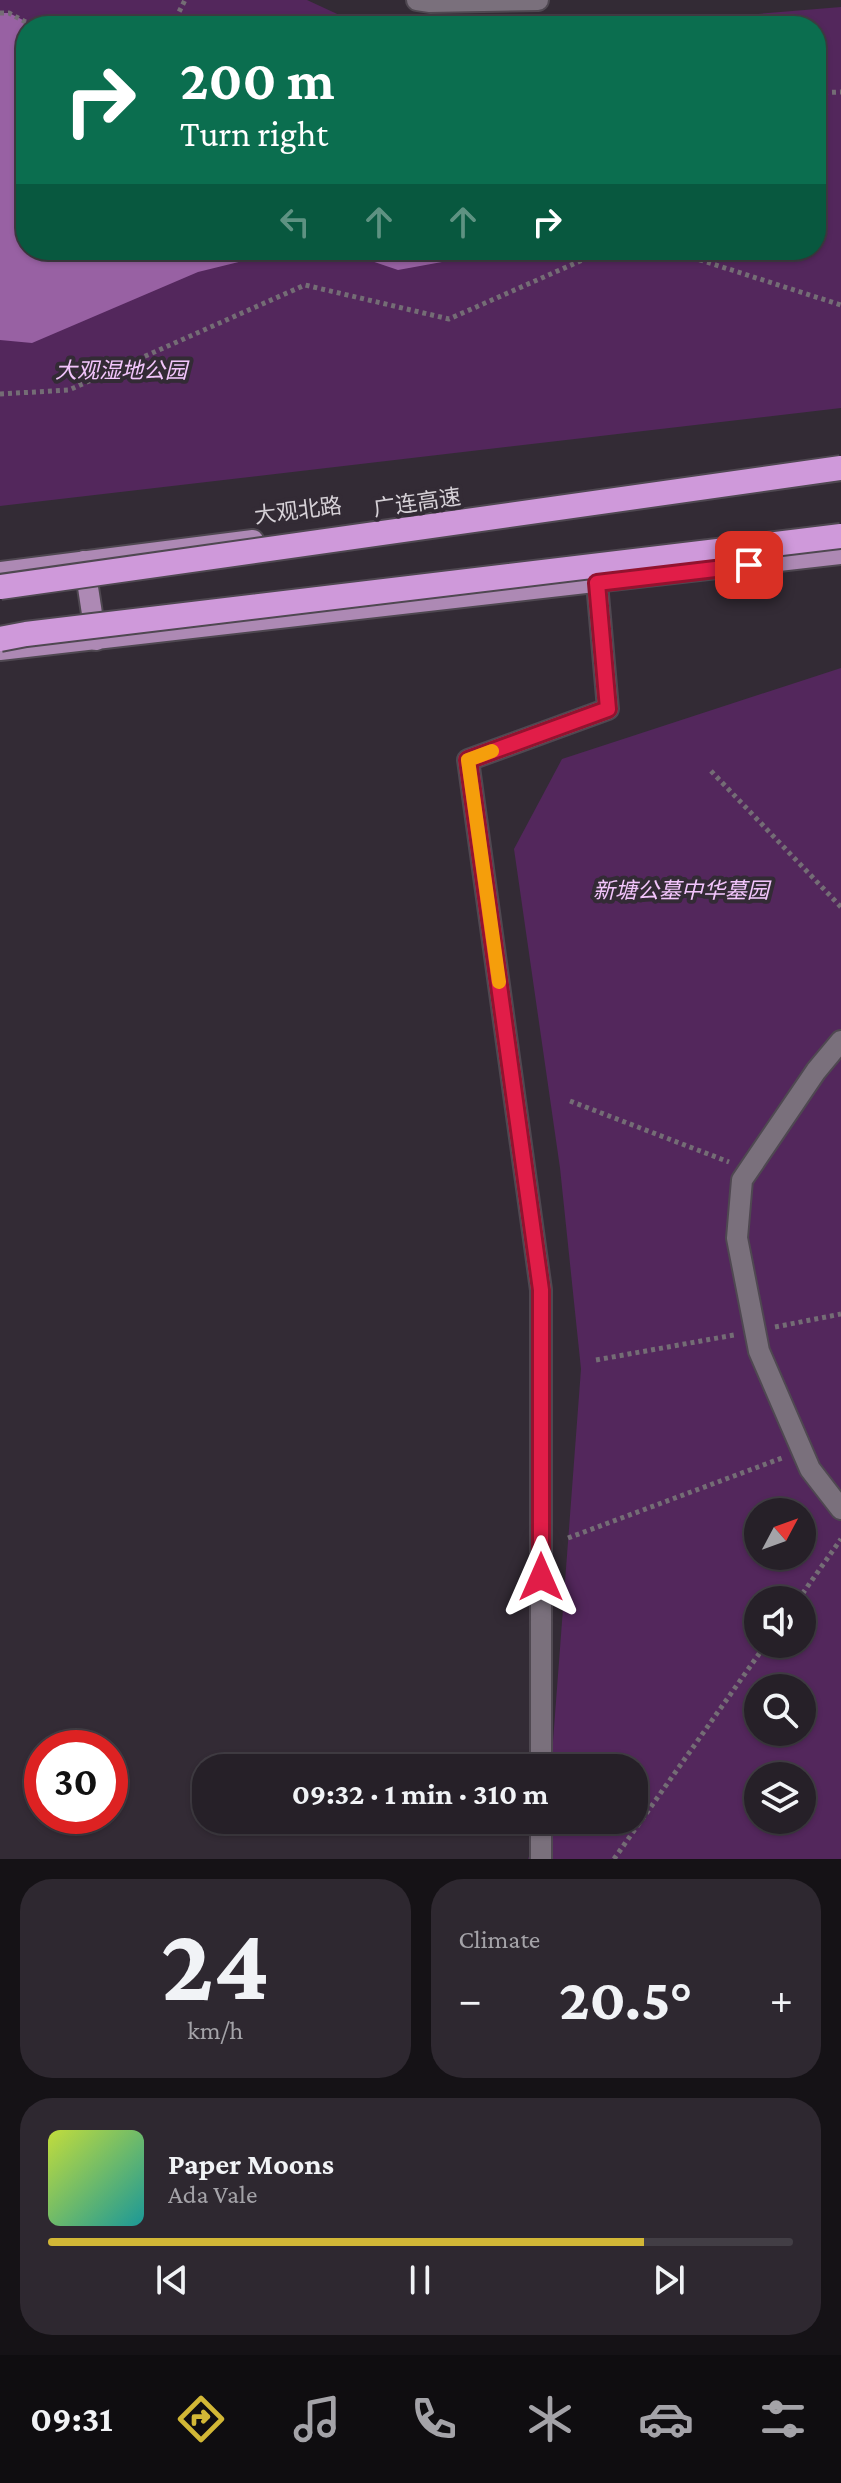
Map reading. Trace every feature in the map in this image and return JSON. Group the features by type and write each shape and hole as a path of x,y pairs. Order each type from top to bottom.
{"highway":[{"name":"广连高速","path":"0,587 841,469"},
{"path":"0,639 841,536"}],"main road":[{"name":"大观北路","path":"0,572 841,469"},
{"path":"0,650 841,554"},
{"path":"84,560 96,640"}],"street":[{"path":"417,0 538,0"},
{"path":"541,1754 541,1290 468,760 608,709 597,583"},
{"path":"841,1041 816,1071 742,1180 737,1238 759,1351 810,1469 841,1509"},
{"path":"541,1834 541,1859"}],"path":[{"path":"0,394 69,390 305,285 449,319 582,260"},
{"path":"700,260 841,305"},
{"path":"711,771 841,907"},
{"path":"570,1101 749,1169"},
{"path":"596,1360 841,1314"},
{"path":"568,1538 801,1451"},
{"path":"808,1586 841,1539"},
{"path":"614,1859 756,1658"}],"green space":[{"name":"大观湿地公园","path":"0,0 307,0 342,16 16,16 16,260 826,260 826,16 733,16 841,7 841,408 0,506"},
{"name":"新塘公墓中华墓园","path":"841,668 841,1859 528,1859 537,1834 648,1834 648,1754 552,1754 581,1369 560,1168 514,849 562,759"}],"shaded area":[{"path":"0,13 9,13 16,16 16,260 247,260 198,272 32,343 0,340"},
{"path":"368,260 453,260 398,270"}],"slow traffic":[{"path":"492,751 468,760 499,982"}],"route":[{"path":"541,1577 541,1290 468,760 608,709 597,583 749,565"}]}
